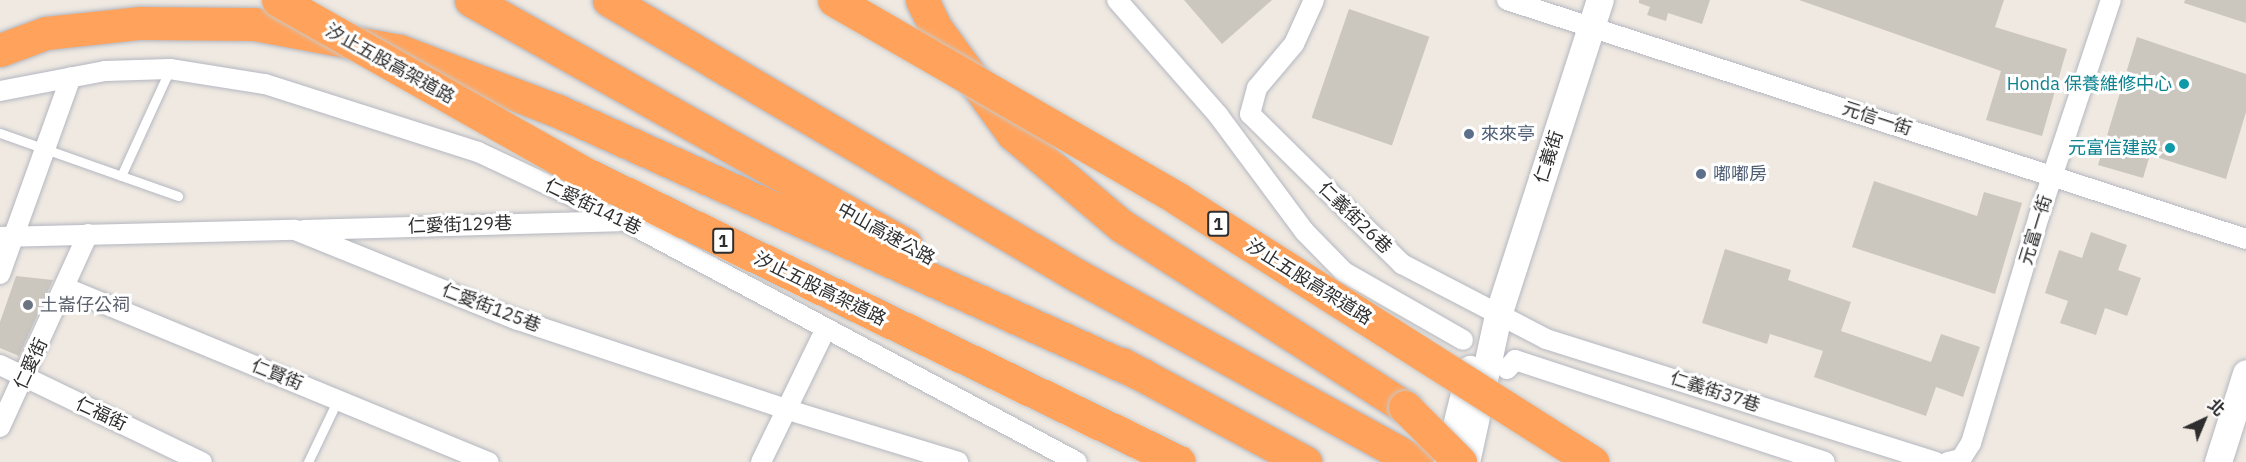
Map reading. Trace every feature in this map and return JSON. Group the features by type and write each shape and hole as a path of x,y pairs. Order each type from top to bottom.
{"highway":[{"name":"汐止五股高架道路","path":"278,0 586,174 1179,462"},
{"name":"中山高速公路","path":"471,0 1141,374 1305,462"},
{"path":"609,0 1078,276 1417,462"},
{"name":"汐止五股高架道路","path":"834,0 1178,199 1593,462"},
{"path":"922,0 935,27 1013,134 1122,226 1405,407 1460,462"},
{"path":"0,50 46,33 140,23 254,24 400,51 569,116 1141,374"}],"street":[{"path":"1116,0 1218,115 1304,231 1344,272 1463,340"},
{"name":"仁義街26巷","path":"1314,0 1294,44 1257,88 1250,114 1383,248 1402,264 1498,315"},
{"name":"元信一街","path":"1507,0 2246,239"},
{"name":"仁義街","path":"1466,462 1498,315 1600,0"},
{"name":"元富一街","path":"1954,460 1971,443 2053,177 2111,0"},
{"name":"仁愛街141巷","path":"0,91 71,77 170,69 265,84 366,114 478,152 625,221 825,330 1077,462"},
{"path":"0,274 5,233 43,151 71,77"},
{"name":"仁愛街129巷","path":"296,230 625,221"},
{"name":"仁愛街125巷","path":"5,233 88,234 296,230 518,320 785,409 958,462"},
{"name":"仁愛街","path":"0,428 66,288 88,234"},
{"name":"仁賢街","path":"66,288 489,462"},
{"name":"仁義街","path":"1446,462 1471,362 1498,315"},
{"name":"仁義街37巷","path":"1498,315 1546,339 1935,462"},
{"path":"760,462 825,330"},
{"path":"1507,369 1515,360 1825,462"},
{"name":"仁福街","path":"0,365 202,462"},
{"path":"2218,462 2246,374"}],"lane":[{"path":"121,176 170,69"},
{"path":"0,133 43,151 78,158 178,196"},
{"path":"308,462 338,399"}],"building":[{"path":"1184,0 1272,0 1222,44"},
{"path":"1639,0 1710,0 1702,24 1668,13 1666,21 1647,15 1650,7 1639,3"},
{"path":"1799,0 2004,0 1995,27 2067,49 2042,136 1986,120 2001,71"},
{"path":"2185,0 2246,0 2246,23 2184,3"},
{"path":"1349,9 1429,37 1392,145 1312,118"},
{"path":"2137,37 2246,74 2246,112 2226,179 2150,155 2143,178 2098,165"},
{"path":"1874,181 1977,216 1984,192 2022,203 1995,294 1852,247"},
{"path":"2091,232 2127,245 2118,270 2141,278 2127,316 2105,308 2096,335 2060,323 2068,301 2045,293 2059,250 2082,258"},
{"path":"1725,249 1791,270 1788,280 1851,302 1841,331 1931,362 1941,334 1980,347 1963,397 1936,387 1926,416 1814,377 1823,351 1770,334 1767,344 1702,323"},
{"path":"16,276 53,280 19,356 0,348 0,322"}],"place":[{"name":"Honda 保養維修中心","path":"2184,84"},
{"name":"來來亭","path":"1469,134"},
{"name":"元富信建設","path":"2170,148"},
{"name":"嘟嘟房","path":"1701,174"},
{"name":"土崙仔公祠","path":"28,305"}]}
